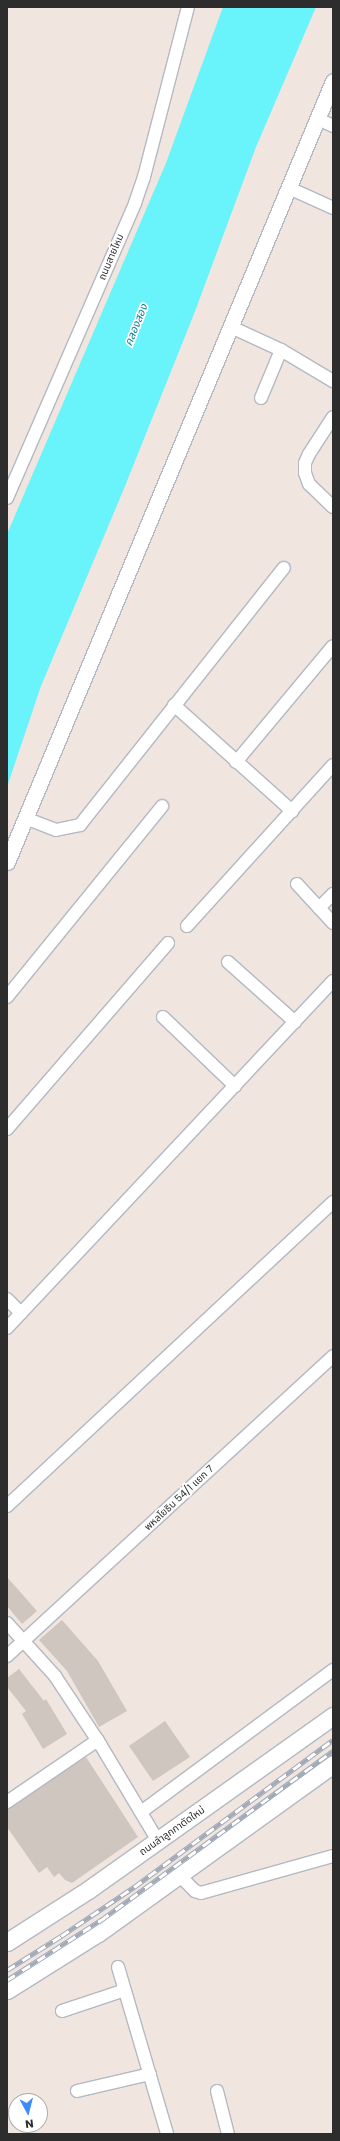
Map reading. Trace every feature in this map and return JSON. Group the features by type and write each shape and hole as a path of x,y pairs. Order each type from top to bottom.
{"main road":[{"name":"ถนนลำลูกกาตัดใหม่","path":"7,1942 88,1890 333,1716"},
{"path":"7,1990 98,1933 333,1764"}],"street":[{"name":"ถนนสายไหม","path":"7,498 135,203 144,177 188,7"},
{"path":"7,862 333,81"},
{"path":"318,119 333,126"},
{"path":"289,188 333,208"},
{"path":"231,327 281,350 333,381"},
{"path":"261,398 281,350"},
{"path":"333,417 309,454 305,463 305,474 309,484 333,507"},
{"path":"26,818 56,830 80,825 284,568"},
{"path":"236,762 333,646"},
{"path":"174,705 292,811"},
{"path":"187,926 333,765"},
{"path":"7,997 162,806"},
{"path":"296,884 333,923"},
{"path":"319,908 333,894"},
{"path":"7,1129 168,943"},
{"path":"228,962 295,1022"},
{"path":"7,1328 333,981"},
{"path":"164,1017 235,1086"},
{"path":"7,1506 333,1202"},
{"path":"7,1299 21,1313"},
{"name":"พหลโยธิน 54/1 แยก 7","path":"7,1656 333,1356"},
{"path":"7,1623 55,1676 98,1740 158,1841"},
{"path":"140,1812 333,1670"},
{"path":"7,1802 98,1740"},
{"path":"179,1875 195,1891 207,1892 333,1856"},
{"path":"118,1967 167,2134"},
{"path":"62,2010 125,1990"},
{"path":"77,2091 150,2074"},
{"path":"217,2091 228,2134"}],"water":[{"name":"คลองสอง","path":"223,7 316,7 256,147 194,314 123,491 41,686 7,787 7,534 166,163"}],"building":[{"path":"7,1577 37,1611 22,1624 7,1606"},
{"path":"62,1620 98,1661 127,1711 99,1727 67,1671 39,1640"},
{"path":"19,1669 44,1701 46,1699 67,1734 43,1749 22,1714 26,1711 7,1687 7,1678"},
{"path":"165,1721 190,1757 153,1781 129,1746"},
{"path":"86,1757 138,1837 72,1883 65,1880 59,1873 54,1877 47,1867 39,1873 7,1827 7,1809"}],"railway":[{"path":"7,1970 134,1887 333,1740"},
{"path":"7,1980 101,1920 333,1751"}]}
